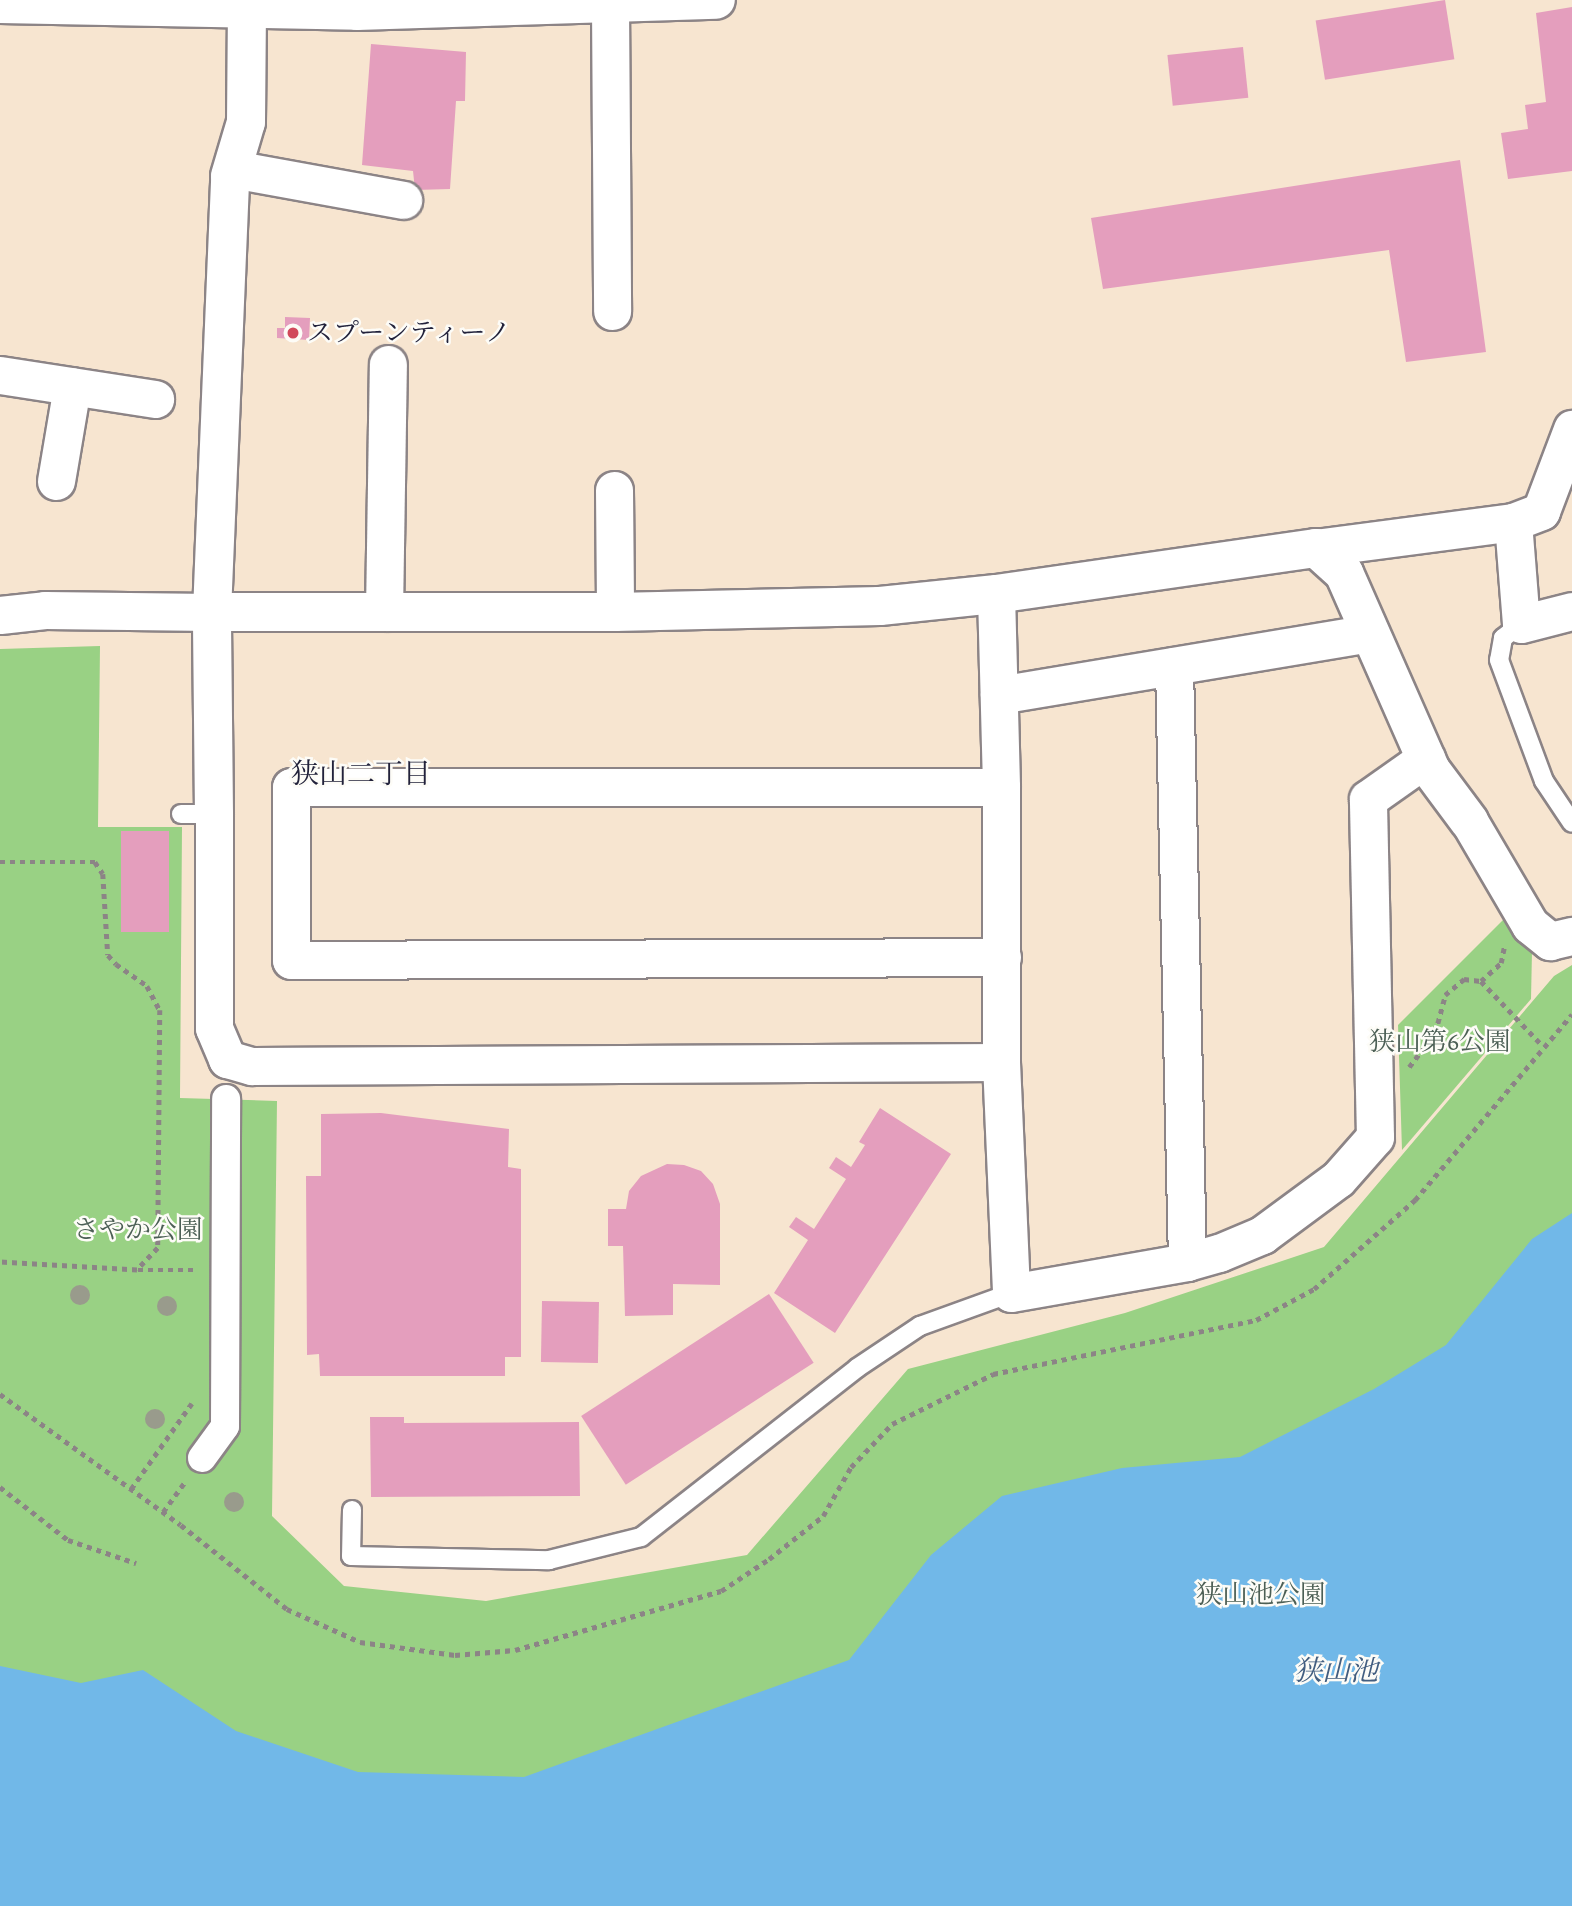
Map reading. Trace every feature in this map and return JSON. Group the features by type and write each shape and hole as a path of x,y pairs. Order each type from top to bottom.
{"street":[{"path":"0,4 247,5 357,11 716,0"},
{"path":"247,5 246,122 233,169 212,611 197,814 214,1028 227,1059 252,1066 1001,1062"},
{"path":"610,5 612,311"},
{"path":"233,169 403,200"},
{"path":"384,612 388,364"},
{"path":"0,374 155,399"},
{"path":"56,481 72,386"},
{"path":"0,615 45,610 615,612 880,606 996,594 1513,522 1541,511 1572,429"},
{"path":"614,490 615,612"},
{"path":"1513,522 1521,624 1572,611"},
{"path":"1316,548 1344,573 1426,758 1469,821 1530,925 1550,941 1572,936"},
{"path":"996,594 1001,788 1001,1062 1011,1293 1187,1262 1219,1253 1262,1235 1338,1179 1375,1137 1368,799 1426,758"},
{"path":"999,695 1370,633"},
{"path":"1174,666 1187,1262"},
{"path":"1001,788 291,788 291,960 1002,957"},
{"path":"202,1458 225,1426 226,1099"}],"lane":[{"path":"1521,624 1503,638 1499,660 1544,781 1572,822"},
{"path":"352,1510 351,1556 549,1560 641,1537 867,1361 920,1326 1011,1293"}],"path":[{"path":"0,862 95,862 103,874 108,955 147,986 160,1010 158,1248 137,1269"},
{"path":"1482,981 1500,963 1509,921 1522,912"},
{"path":"1375,1085 1409,1067 1434,1033 1445,995 1464,979 1482,981 1542,1045"},
{"path":"0,1394 163,1512 287,1609 360,1642 455,1655 515,1650 721,1591 769,1559 823,1516 851,1467 892,1424 993,1374 1255,1320 1314,1289 1416,1200 1542,1045 1572,1014"},
{"path":"0,1262 137,1269 224,1270"},
{"path":"131,1489 224,1360"},
{"path":"163,1512 202,1458"},
{"path":"0,1487 68,1540 136,1563"}],"green space":[{"name":"狭山池公園","path":"100,646 98,827 182,827 180,1098 277,1101 272,1516 344,1586 486,1601 747,1555 908,1369 1125,1313 1324,1247 1554,976 1572,965 1572,1906 0,1906 0,649"},
{"name":"狭山第6公園","path":"1506,917 1532,951 1531,999 1402,1150 1398,1025"}],"water":[{"name":"狭山池","path":"1572,1213 1572,1906 0,1906 0,1666 81,1683 143,1670 236,1731 358,1772 524,1777 849,1660 931,1555 1002,1496 1122,1468 1240,1457 1374,1389 1446,1345 1532,1239"}],"building":[{"path":"1445,0 1454,59 1325,80 1316,20"},
{"path":"1572,7 1572,171 1508,179 1501,133 1528,129 1525,105 1546,102 1536,13"},
{"path":"371,44 466,52 465,101 456,101 450,189 415,190 413,171 362,165"},
{"path":"1243,47 1248,98 1173,106 1167,55"},
{"path":"1460,160 1486,352 1406,362 1389,250 1103,289 1091,218"},
{"name":"スプーンティーノ","path":"285,317 310,318 309,340 277,338 277,328 285,328"},
{"path":"121,831 169,831 169,932 121,932"},
{"path":"880,1108 951,1154 835,1333 774,1293 808,1240 789,1227 796,1217 814,1229 846,1179 829,1168 836,1157 851,1167 865,1145 859,1142"},
{"path":"381,1113 509,1129 508,1167 521,1169 521,1357 505,1357 505,1376 320,1376 319,1354 307,1355 306,1176 321,1176 321,1114"},
{"path":"667,1164 684,1165 701,1171 713,1184 720,1204 720,1285 673,1284 673,1315 625,1316 623,1246 608,1246 608,1209 626,1209 629,1191 641,1176"},
{"path":"769,1294 814,1363 626,1485 581,1416"},
{"path":"542,1301 599,1302 598,1363 541,1362"},
{"path":"370,1417 404,1417 404,1423 579,1422 580,1496 371,1497"}],"place":[{"name":"スプーンティーノ","path":"293,333"}],"district":[{"name":"狭山二丁目","path":"361,774"}],"park label":[{"name":"さやか公園","path":"138,1230"}]}
